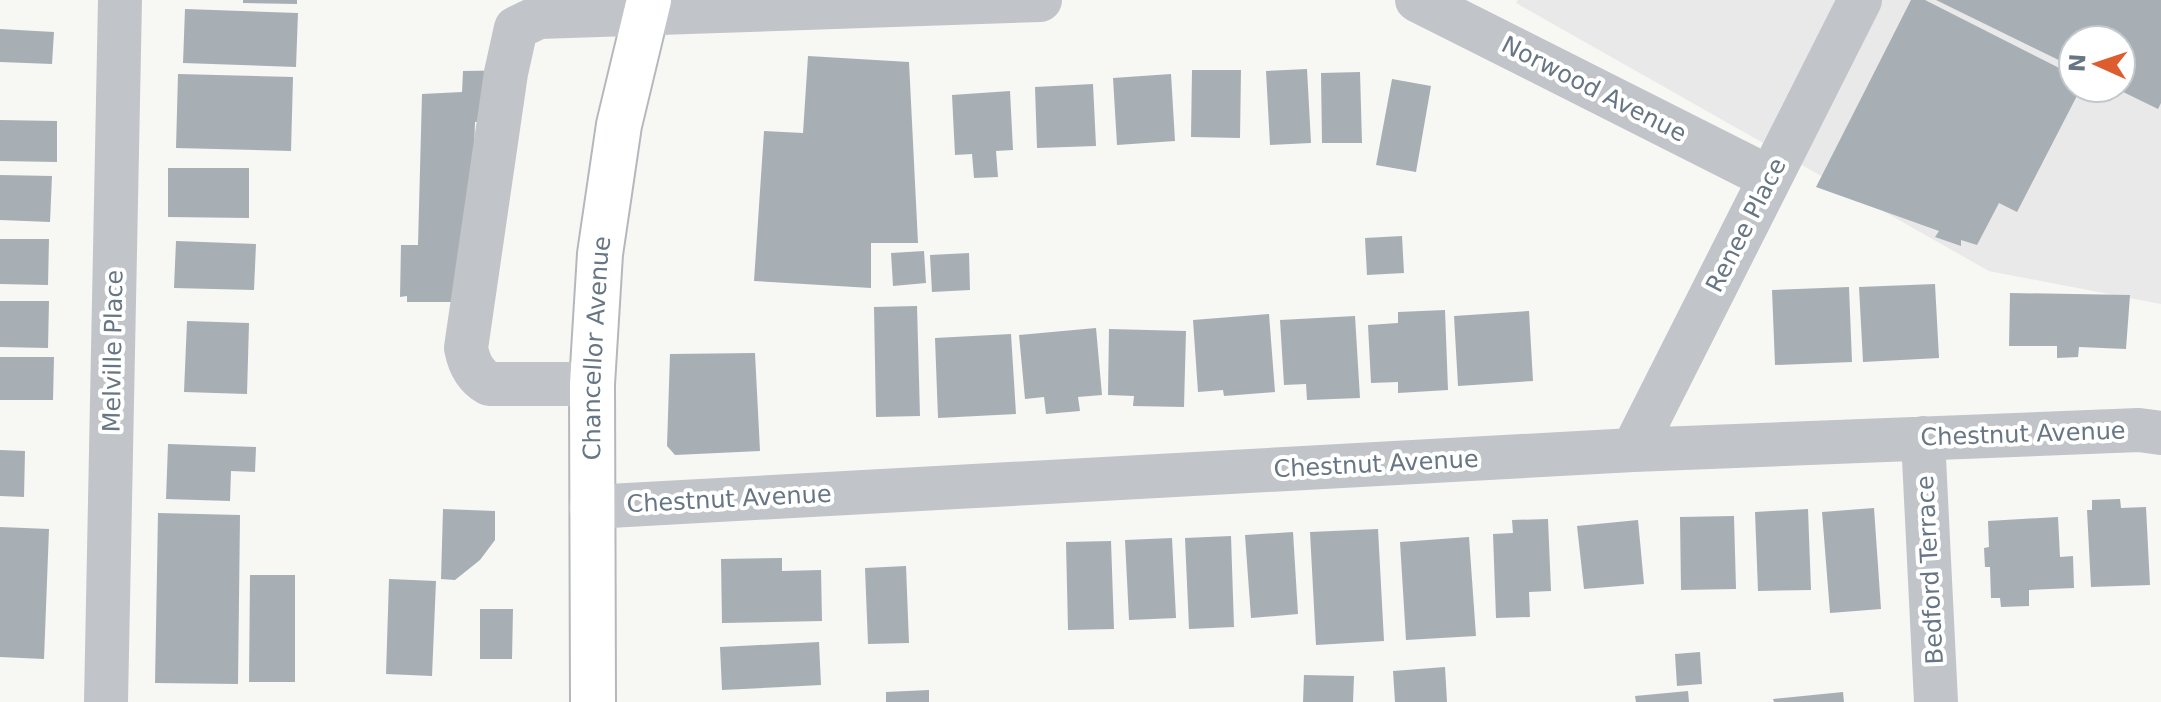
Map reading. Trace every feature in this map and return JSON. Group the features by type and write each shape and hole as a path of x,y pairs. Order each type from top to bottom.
{"main road":[{"name":"Chancellor Avenue","path":"593,702 592,384 600,254 619,125 646,8"}],"street":[{"name":"Melville Place","path":"106,702 120,0"},
{"path":"592,384 489,384 478,378 468,360 466,348 506,73 516,28 539,17 646,8 1040,0"},
{"name":"Norwood Avenue","path":"1417,0 1770,178"},
{"name":"Renee Place","path":"1633,450 1860,0"},
{"name":"Chestnut Avenue","path":"591,507 1633,450 2139,430 2161,433"},
{"name":"Bedford Terrace","path":"1923,438 1936,702"}],"shaded area":[{"path":"1518,0 2161,0 2161,304 1989,271 1516,3"}],"building":[{"path":"243,0 297,0 297,4 243,3"},
{"path":"1911,0 1925,0 2057,67 2057,104 2073,104 2017,212 1999,203 1977,245 1961,240 1961,246 1935,237 1939,231 1816,187"},
{"path":"1936,0 2161,0 2161,103 2158,109 2137,99 2137,24 2057,24 2057,59"},
{"path":"185,9 298,13 296,67 183,63"},
{"path":"0,29 54,32 52,64 0,62"},
{"path":"808,56 909,62 918,243 871,243 871,288 754,281 764,131 803,133"},
{"path":"1307,69 1311,143 1270,145 1266,71"},
{"path":"524,70 488,121 475,122 469,302 407,302 407,296 400,297 401,245 418,245 422,94 462,92 463,71"},
{"path":"1192,70 1241,70 1240,138 1191,137"},
{"path":"1360,72 1362,143 1322,143 1321,73"},
{"path":"178,74 293,77 291,151 176,148"},
{"path":"1171,74 1175,141 1117,145 1113,78"},
{"path":"1392,79 1431,86 1416,172 1376,165"},
{"path":"1093,84 1096,146 1037,148 1035,87"},
{"path":"1010,91 1013,150 996,151 998,177 974,178 972,154 955,155 952,95"},
{"path":"0,120 57,121 57,162 0,161"},
{"path":"168,168 249,168 249,218 168,217"},
{"path":"0,175 52,176 50,222 0,220"},
{"path":"1402,236 1404,273 1367,275 1365,238"},
{"path":"0,239 49,239 48,285 0,284"},
{"path":"176,241 256,244 254,290 174,288"},
{"path":"924,251 926,283 893,286 891,253"},
{"path":"969,253 970,290 932,292 930,255"},
{"path":"1935,284 1939,358 1863,362 1859,287"},
{"path":"1849,287 1852,362 1775,365 1772,290"},
{"path":"2010,293 2130,295 2126,349 2079,347 2078,357 2057,358 2057,346 2009,346"},
{"path":"0,301 49,301 48,348 0,347"},
{"path":"917,306 920,416 876,417 874,307"},
{"path":"1445,310 1448,390 1398,393 1398,382 1371,383 1368,325 1398,323 1398,312"},
{"path":"1529,311 1533,381 1458,386 1454,316"},
{"path":"1269,314 1275,392 1224,396 1223,390 1198,392 1193,320"},
{"path":"1355,316 1360,398 1307,400 1306,384 1284,385 1280,320"},
{"path":"187,321 249,323 247,394 184,392"},
{"path":"1096,328 1102,395 1078,397 1080,411 1046,414 1044,397 1025,399 1019,335"},
{"path":"1109,329 1186,331 1184,407 1133,406 1134,396 1108,395"},
{"path":"1011,334 1016,414 938,418 935,338"},
{"path":"755,353 760,451 675,455 667,446 670,354"},
{"path":"0,357 54,357 53,400 0,400"},
{"path":"168,444 256,447 255,472 231,471 230,501 166,499"},
{"path":"0,450 25,451 24,497 0,496"},
{"path":"2120,499 2121,508 2146,507 2150,585 2091,587 2087,510 2092,510 2092,500"},
{"path":"1874,508 1881,609 1830,613 1822,512"},
{"path":"443,509 495,511 495,540 480,560 455,580 441,579"},
{"path":"1808,509 1811,590 1758,591 1755,512"},
{"path":"158,513 240,515 238,684 155,683"},
{"path":"1734,516 1736,589 1681,590 1680,517"},
{"path":"2058,517 2060,557 2073,556 2074,588 2029,590 2029,606 2001,607 2000,598 1991,598 1990,567 1985,567 1984,548 1989,547 1988,521"},
{"path":"1548,519 1551,591 1529,592 1530,617 1496,618 1493,534 1513,533 1512,520"},
{"path":"1638,520 1644,584 1584,589 1577,526"},
{"path":"0,527 49,529 44,659 0,657"},
{"path":"1378,529 1384,641 1316,645 1310,532"},
{"path":"1293,532 1298,614 1251,618 1245,535"},
{"path":"1231,536 1234,627 1189,629 1185,538"},
{"path":"1469,537 1476,636 1406,640 1400,542"},
{"path":"1172,538 1176,618 1129,620 1125,540"},
{"path":"1111,541 1114,629 1068,630 1066,542"},
{"path":"782,558 782,571 821,570 822,621 722,623 721,559"},
{"path":"906,566 909,643 868,644 865,568"},
{"path":"250,575 295,575 295,682 249,682"},
{"path":"389,579 436,581 432,676 386,674"},
{"path":"480,609 513,609 512,659 480,659"},
{"path":"819,642 821,685 722,690 720,647"},
{"path":"1700,652 1702,684 1677,686 1675,654"},
{"path":"1445,667 1447,702 1395,702 1393,671"},
{"path":"1304,675 1354,676 1353,702 1303,702"},
{"path":"929,690 929,702 886,702 886,692"},
{"path":"1688,691 1689,702 1636,702 1635,696"},
{"path":"1843,692 1844,702 1774,702 1773,699"}]}
